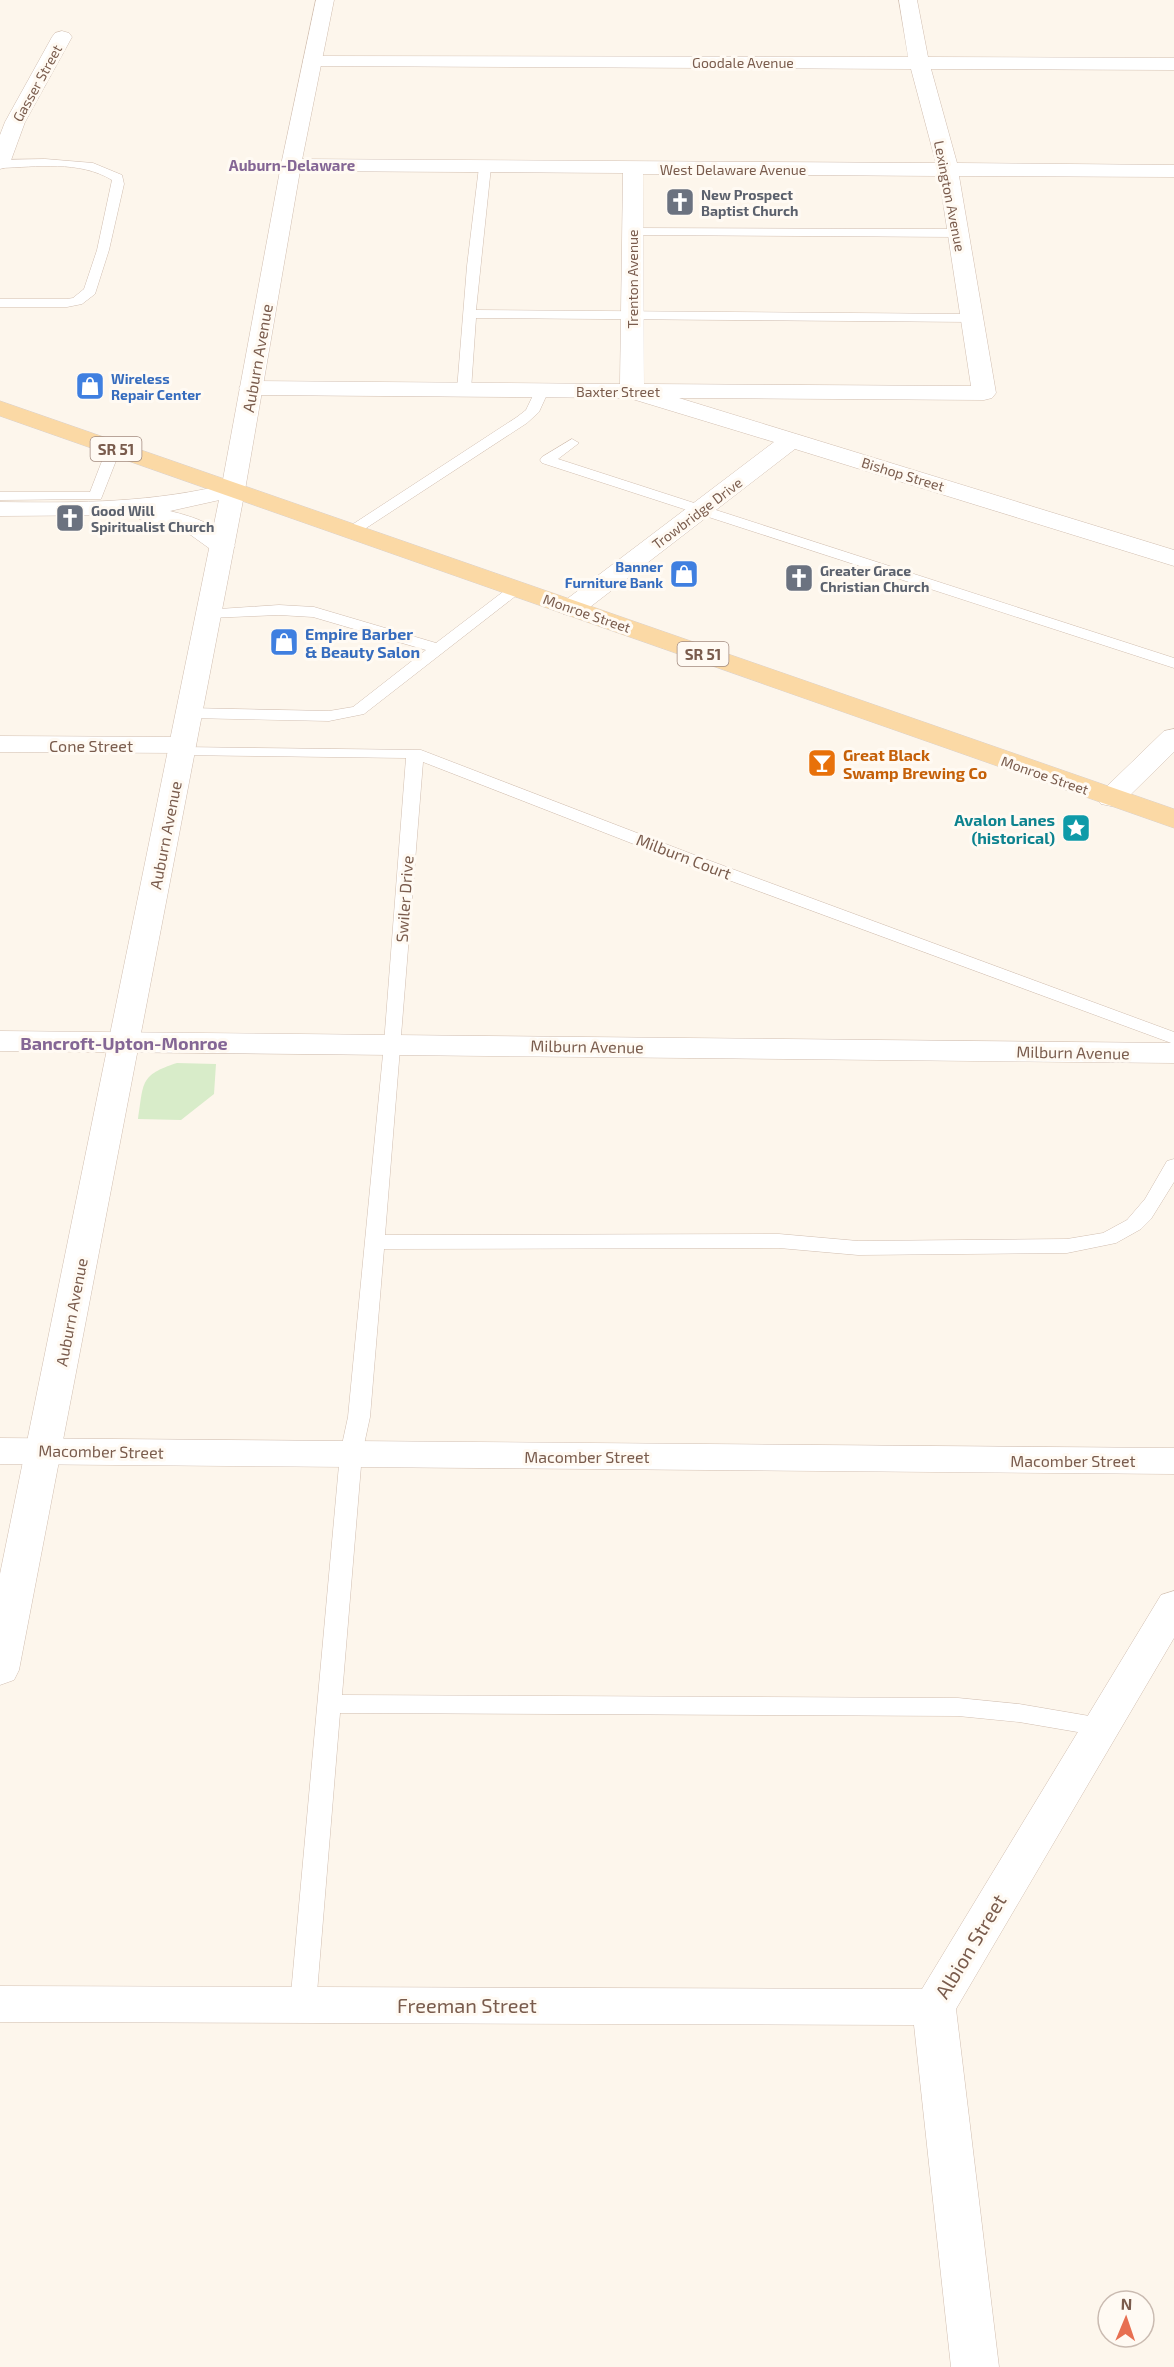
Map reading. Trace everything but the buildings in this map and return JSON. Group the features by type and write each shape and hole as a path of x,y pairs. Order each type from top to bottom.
{"main road":[{"name":"Monroe Street","path":"0,408 1174,819"}],"street":[{"name":"Auburn Avenue","path":"0,1670 233,490 291,165 325,0"},
{"name":"Lexington Avenue","path":"908,0 920,63 948,170 984,393"},
{"name":"Gasser Street","path":"0,163 15,122 62,37"},
{"name":"Goodale Avenue","path":"313,60 1174,64"},
{"name":"West Delaware Avenue","path":"291,165 1174,171"},
{"name":"Trenton Avenue","path":"632,391 633,168"},
{"name":"Baxter Street","path":"251,388 984,393"},
{"name":"Bishop Street","path":"632,391 1174,558"},
{"name":"Trowbridge Drive","path":"572,608 792,440"},
{"path":"125,510 184,503 233,490"},
{"path":"0,510 95,503 184,523 211,534 222,546"},
{"path":"1111,798 1174,737"},
{"name":"Cone Street","path":"0,744 182,749"},
{"name":"Milburn Avenue","path":"0,1041 1174,1053"},
{"name":"Macomber Street","path":"0,1451 1174,1461"},
{"name":"Albion Street","path":"975,2367 934,2007 1174,1605"},
{"name":"Freeman Street","path":"0,2004 934,2007"}],"lane":[{"path":"0,163 94,167 111,173 118,178 118,184 103,250 90,291 77,301 67,303 0,303"},
{"path":"464,390 485,167"},
{"path":"633,232 958,233"},
{"path":"470,314 972,318"},
{"path":"352,531 522,420 532,412 542,390"},
{"path":"572,442 547,460 1174,663"},
{"path":"0,496 95,503 114,448"},
{"path":"189,713 329,716 358,711 517,588"},
{"path":"209,613 279,610 315,612 438,649"},
{"name":"Milburn Court","path":"182,749 416,753 691,860 1174,1038"},
{"name":"Swiler Drive","path":"303,2005 351,1454 359,1417 393,1044 416,753"},
{"path":"375,1242 779,1241 858,1248 1067,1246 1094,1243 1120,1236 1133,1227 1150,1208 1174,1165"},
{"path":"329,1704 728,1708 949,1707 1019,1713 1101,1727"}],"green space":[{"path":"177,1063 216,1064 214,1094 181,1120 138,1119 143,1089 150,1076"}],"place":[{"name":"New Prospect Baptist Church","path":"680,202"},
{"name":"Wireless Repair Center","path":"90,386"},
{"name":"Good Will Spiritualist Church","path":"70,518"},
{"name":"Banner Furniture Bank","path":"684,574"},
{"name":"Greater Grace Christian Church","path":"799,578"},
{"name":"Empire Barber & Beauty Salon","path":"284,642"},
{"name":"Great Black Swamp Brewing Co","path":"822,763"},
{"name":"Avalon Lanes (historical)","path":"1076,828"}],"district":[{"name":"Auburn-Delaware","path":"292,165"},
{"name":"Bancroft-Upton-Monroe","path":"124,1043"}]}
